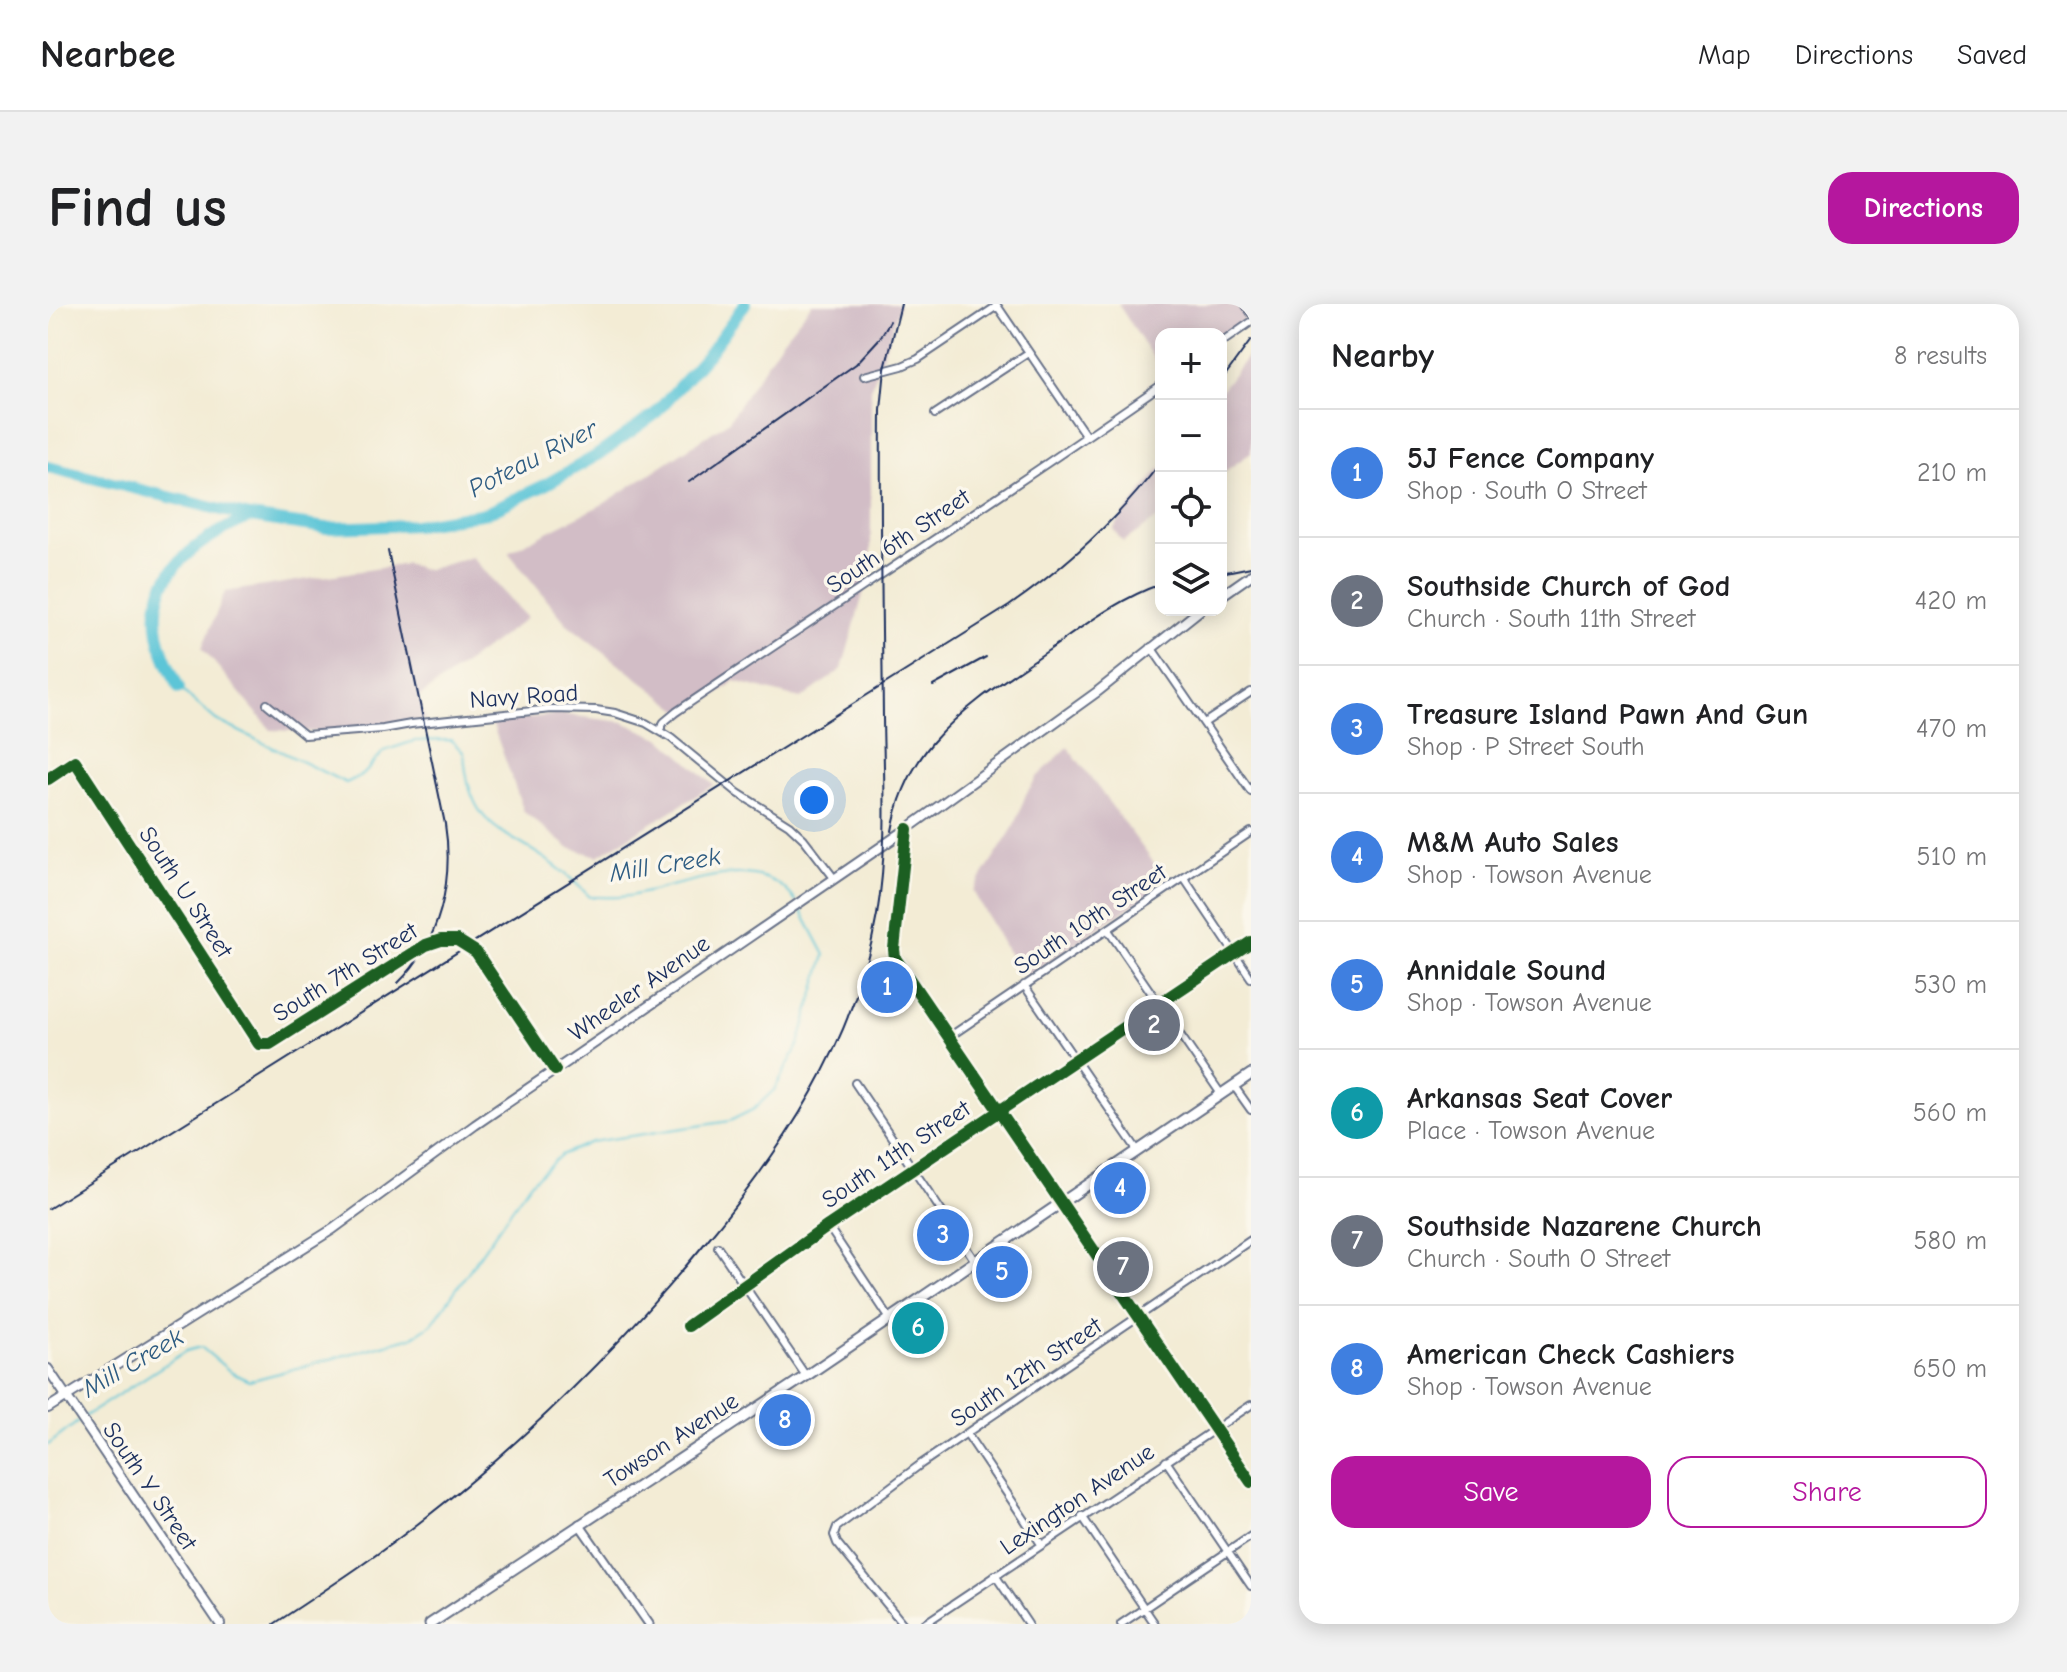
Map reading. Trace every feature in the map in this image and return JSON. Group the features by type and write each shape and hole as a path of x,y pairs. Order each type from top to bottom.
{"main road":[{"path":"1227,592 1251,575"},
{"name":"Wheeler Avenue","path":"48,1408 325,1234 475,1125 907,829 1086,700 1192,616"},
{"name":"Towson Avenue","path":"430,1624 806,1376 1251,1074"},
{"name":"South Y Street","path":"48,1369 220,1624"}],"street":[{"path":"1245,304 1251,313"},
{"path":"864,376 918,359 997,305 1086,436"},
{"path":"1227,339 1251,322"},
{"path":"935,414 1028,353"},
{"name":"South 6th Street","path":"659,731 676,712 1155,389"},
{"path":"1151,647 1251,792"},
{"path":"1204,723 1251,692"},
{"name":"Navy Road","path":"267,704 305,735 563,708 615,713 646,723 659,731 738,793 796,831 834,878"},
{"name":"South U Street","path":"48,779 75,761 262,1046"},
{"path":"907,829 894,953 1251,1482"},
{"name":"South 10th Street","path":"949,1037 1251,832"},
{"path":"1184,878 1251,978"},
{"path":"1108,930 1221,1094"},
{"name":"South 7th Street","path":"262,1046 270,1044 426,945 453,939 462,941 480,957 555,1070"},
{"name":"South 11th Street","path":"688,1326 828,1226 1251,942"},
{"path":"1024,985 1138,1151"},
{"path":"855,1083 975,1261"},
{"path":"1234,1086 1251,1110"},
{"path":"828,1226 890,1319"},
{"name":"South 12th Street","path":"903,1624 837,1543 835,1532 843,1521 921,1464 1251,1240"},
{"path":"718,1247 806,1376"},
{"name":"Lexington Avenue","path":"924,1624 1251,1405"},
{"path":"967,1434 1041,1544"},
{"path":"1166,1461 1251,1586"},
{"path":"1082,1516 1155,1624"},
{"path":"579,1524 649,1624"},
{"path":"1121,1624 1251,1536"},
{"path":"995,1575 1028,1624"}],"shaded area":[{"path":"812,304 900,304 871,389 871,566 842,669 801,699 735,681 687,716 566,623 508,552 605,503 728,422 781,342"},
{"path":"1118,304 1242,304 1248,317 1227,333 1227,328 1155,328 1155,361"},
{"path":"1251,352 1251,453 1227,470 1227,400 1227,382"},
{"path":"1155,475 1155,520 1123,542 1113,529"},
{"path":"472,557 527,618 418,698 426,720 349,733 271,730 202,648 225,592 406,564 426,570"},
{"path":"559,714 623,722 662,739 714,785 598,856 569,848 524,812 492,723"},
{"path":"1068,747 1168,882 1027,975 1019,973 973,891 1015,825 1026,794 1037,777"}],"waterway":[{"name":"Poteau River","path":"48,467 250,517 326,528 416,525 486,513 596,456 654,415 709,353 745,304"},
{"name":"Mill Creek","path":"179,688 164,654 157,624 158,602 165,582 176,565 191,551 250,517"},
{"name":"Mill Creek","path":"179,688 216,720 346,783 364,774 384,751 414,741 451,740 464,753 467,780 483,815 509,837 562,871 590,897 628,896 694,880 740,874 762,877 780,886 796,902"},
{"name":"Mill Creek","path":"84,1417 186,1351 201,1347 232,1373 249,1381 412,1337 432,1324 530,1183 561,1155 591,1142 730,1121 754,1109 775,1089 799,1044 825,955 800,908"},
{"name":"Mill Creek","path":"48,1445 79,1421"}],"railway":[{"path":"274,1624 424,1519 499,1457 604,1357 701,1248 760,1173 812,1093 833,1051 852,1007 866,962 877,915 883,866 881,410 885,369 901,304"},
{"path":"689,482 856,364 880,338 890,321"},
{"path":"1227,373 1251,340"},
{"path":"48,1209 1009,606 1091,540 1155,469"},
{"path":"388,551 447,846 445,889 434,930 412,967 398,983"},
{"path":"1227,572 1251,567"},
{"path":"892,831 898,806 912,773 933,742 959,716 1103,613 1155,587"},
{"path":"933,686 986,657"}],"cycle path":[{"path":"48,779 75,761 259,1044 270,1044 426,945 441,940 457,940 476,952 555,1070"},
{"path":"907,829 895,958 1251,1482"},
{"path":"688,1326 828,1226 1251,942"}],"place":[{"name":"5J Fence Company","path":"887,987"},
{"name":"Southside Church of God","path":"1154,1025"},
{"name":"M&M Auto Sales","path":"1120,1188"},
{"name":"Treasure Island Pawn And Gun","path":"943,1235"},
{"name":"Southside Nazarene Church","path":"1123,1267"},
{"name":"Annidale Sound","path":"1002,1272"},
{"name":"Arkansas Seat Cover","path":"918,1328"},
{"name":"American Check Cashiers","path":"785,1420"}]}
